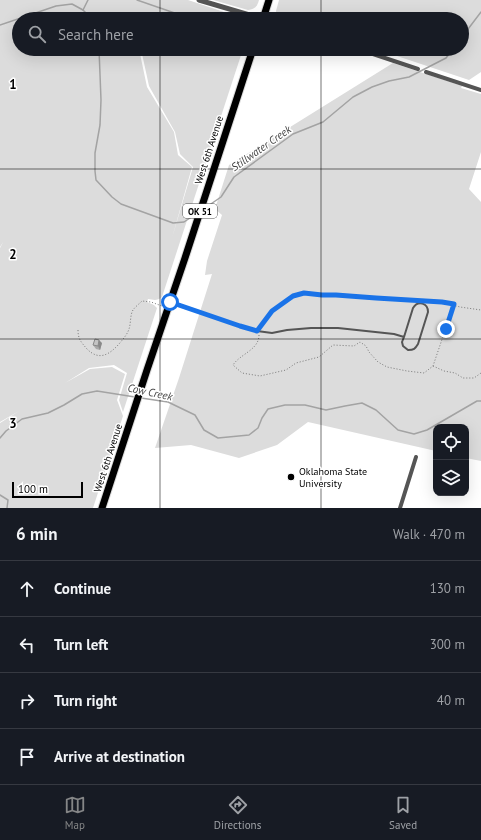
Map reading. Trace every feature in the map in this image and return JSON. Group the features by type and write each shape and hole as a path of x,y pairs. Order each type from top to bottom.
{"highway":[{"path":"265,12 269,0"},
{"name":"West 6th Avenue","path":"102,508 251,56"}],"street":[{"path":"199,0 239,12"},
{"path":"379,56 418,69"},
{"path":"426,72 481,90"},
{"path":"400,508 416,457"}],"lane":[{"path":"418,303 425,304 428,312 416,348 413,350 408,350 404,348 402,342 404,337 413,308 418,303"},
{"path":"169,305 257,331 272,333 311,328 338,328 394,334 404,337"}],"path":[{"path":"419,301 304,293 293,296 272,311 257,331 259,334 259,340 256,346 236,360 233,365 242,372 260,376 286,370 296,363 319,357 333,345 354,346 360,342 366,346 378,362 387,367 407,372 424,373 433,366 454,304"},
{"path":"78,330 78,337 89,351 97,355 105,355 113,351 125,337 129,329 133,310 142,301 169,305"},
{"path":"427,301 442,302 454,304 460,307 481,310"},
{"path":"433,366 444,371 455,373 462,378 474,378 481,373"}],"shaded area":[{"path":"0,0 188,0 224,12 12,12 12,56 140,56 147,87 174,132 178,155 192,167 172,238 193,167 180,154 175,132 149,86 143,56 241,56 162,297 157,300 148,299 147,302 157,308 123,412 119,400 127,373 114,365 89,368 65,383 90,369 112,367 125,374 117,400 123,416 93,508 0,508 0,423 19,411 0,422 0,248 3,242 0,247"},
{"path":"213,0 259,0 255,7 248,10"},
{"path":"279,0 481,0 481,72 469,80 397,56 469,56 469,12 276,11"},
{"path":"393,63 462,86 461,88 481,94 481,152 469,189 481,202 481,461 469,459 469,424 433,424 433,450 308,422 277,445 239,458 191,445 155,448 212,274 205,275 207,261 222,215 215,209 229,165"}],"building":[{"path":"95,339 99,340 98,346 93,345"}],"waterway":[{"path":"83,10 88,0"},
{"path":"137,0 172,12"},
{"name":"Stillwater Creek","path":"38,12 56,6 72,4 85,12"},
{"name":"Stillwater Creek","path":"469,28 481,12"},
{"name":"Stillwater Creek","path":"0,25 12,21"},
{"name":"Stillwater Creek","path":"99,56 101,100 100,125 95,153 96,180 121,204 173,223 184,222 196,214"},
{"name":"Stillwater Creek","path":"205,208 221,197 234,177 293,134 323,122 353,97 372,87 389,81 409,77 448,56"},
{"name":"Cow Creek","path":"0,438 6,431 22,419 48,413 82,394 97,391 135,397"},
{"name":"Cow Creek","path":"141,398 168,402 195,415 204,430 218,438 249,435 258,428 268,409 285,405 305,405 326,410 362,403 376,410 398,430 414,434 427,430 477,401 481,401"},
{"path":"0,495 8,500 7,508"}],"place":[{"name":"Oklahoma State University","path":"291,477"}],"route":[{"path":"170,302 257,331 272,311 293,296 304,293 442,302 454,304 446,329"}]}
